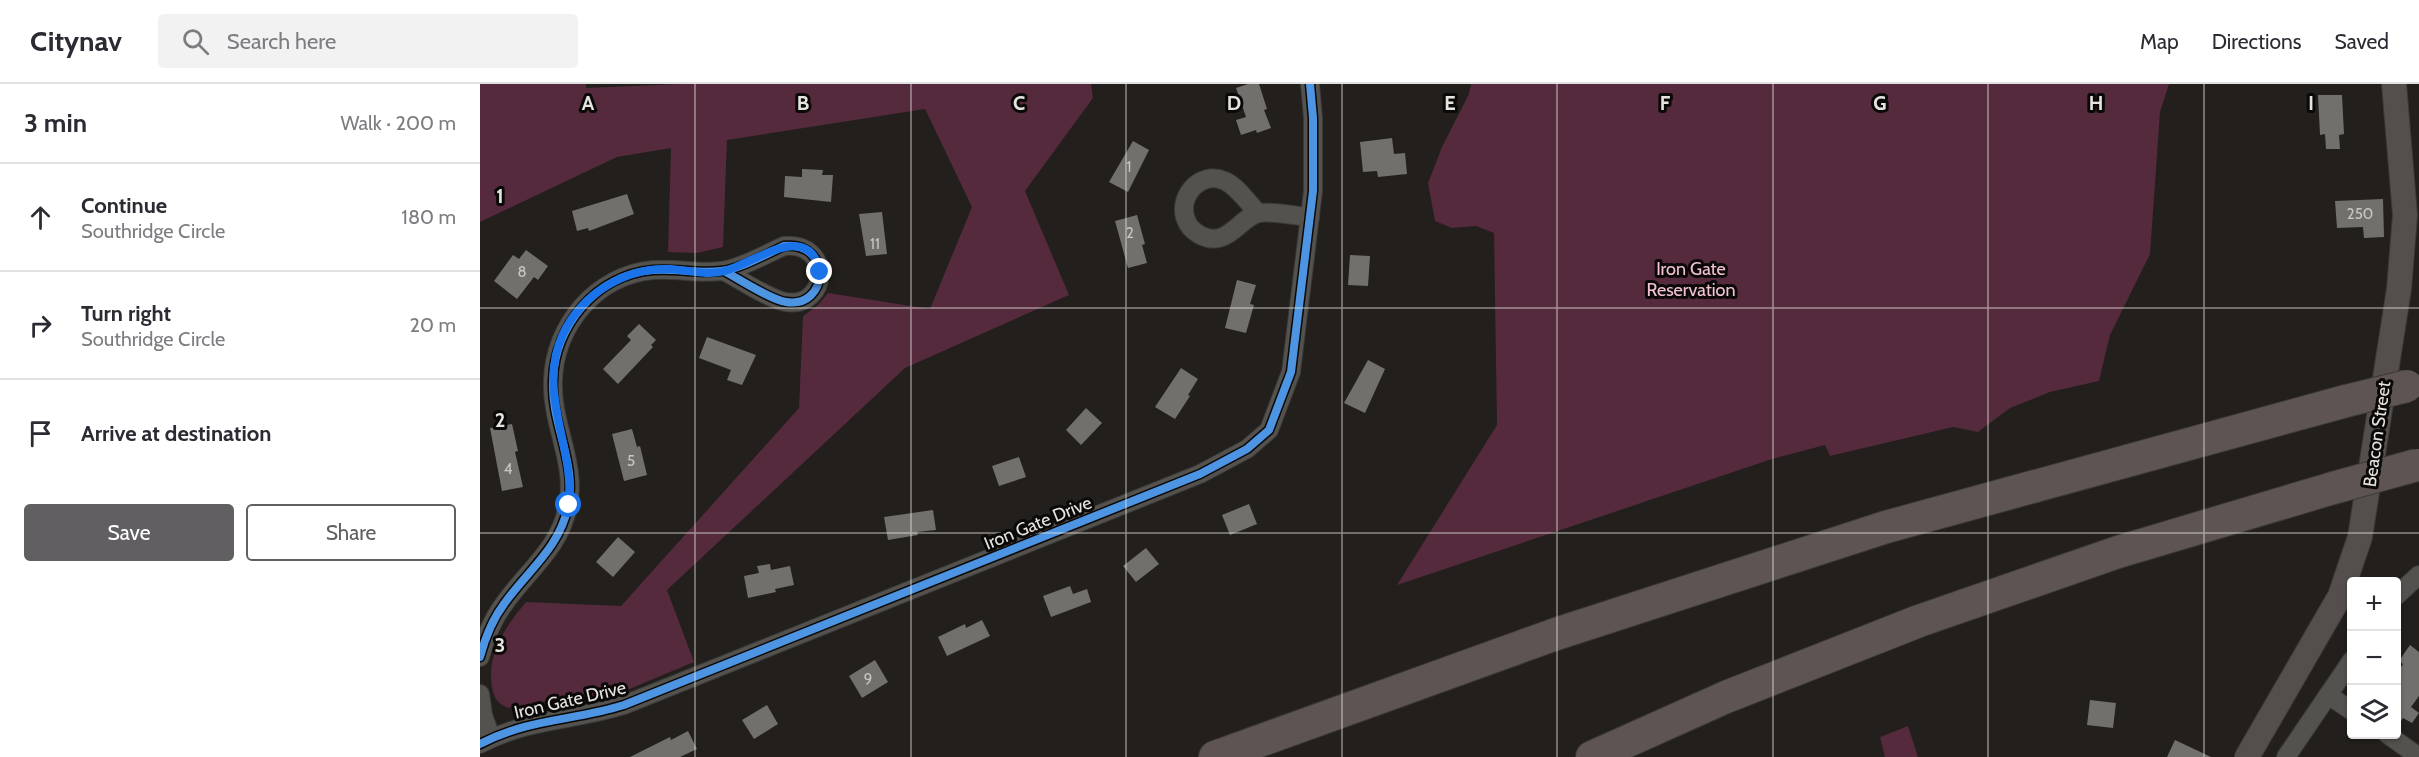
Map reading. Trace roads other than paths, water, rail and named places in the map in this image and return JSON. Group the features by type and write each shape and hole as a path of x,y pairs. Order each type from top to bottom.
{"highway":[{"path":"1215,757 1556,634 1886,527 2413,384"},
{"path":"1592,757 1726,698 1919,621 2118,552 2418,465"}],"main road":[{"name":"Beacon Street","path":"2247,757 2340,596 2360,537 2399,289 2405,215 2394,84"}],"street":[{"name":"Iron Gate Drive","path":"485,741 529,724 608,710 635,700 1189,478 1247,449 1269,430 1291,372 1313,190 1313,118 1310,84"},
{"path":"1258,213 1310,217"},
{"path":"480,657 492,622 504,603 548,552 557,538 567,513 570,470 555,408 553,371 563,335 572,319 598,292 631,274 668,269 706,273 724,271 791,246 803,248 813,255 820,272 818,285 811,295 794,303 782,301 724,271"},
{"path":"2401,592 2419,575"},
{"path":"2286,757 2347,667"},
{"path":"480,694 485,741"},
{"path":"2328,695 2347,708"},
{"path":"2392,739 2419,757"}],"park label":[{"name":"Iron Gate Reservation","path":"1691,279"}]}
